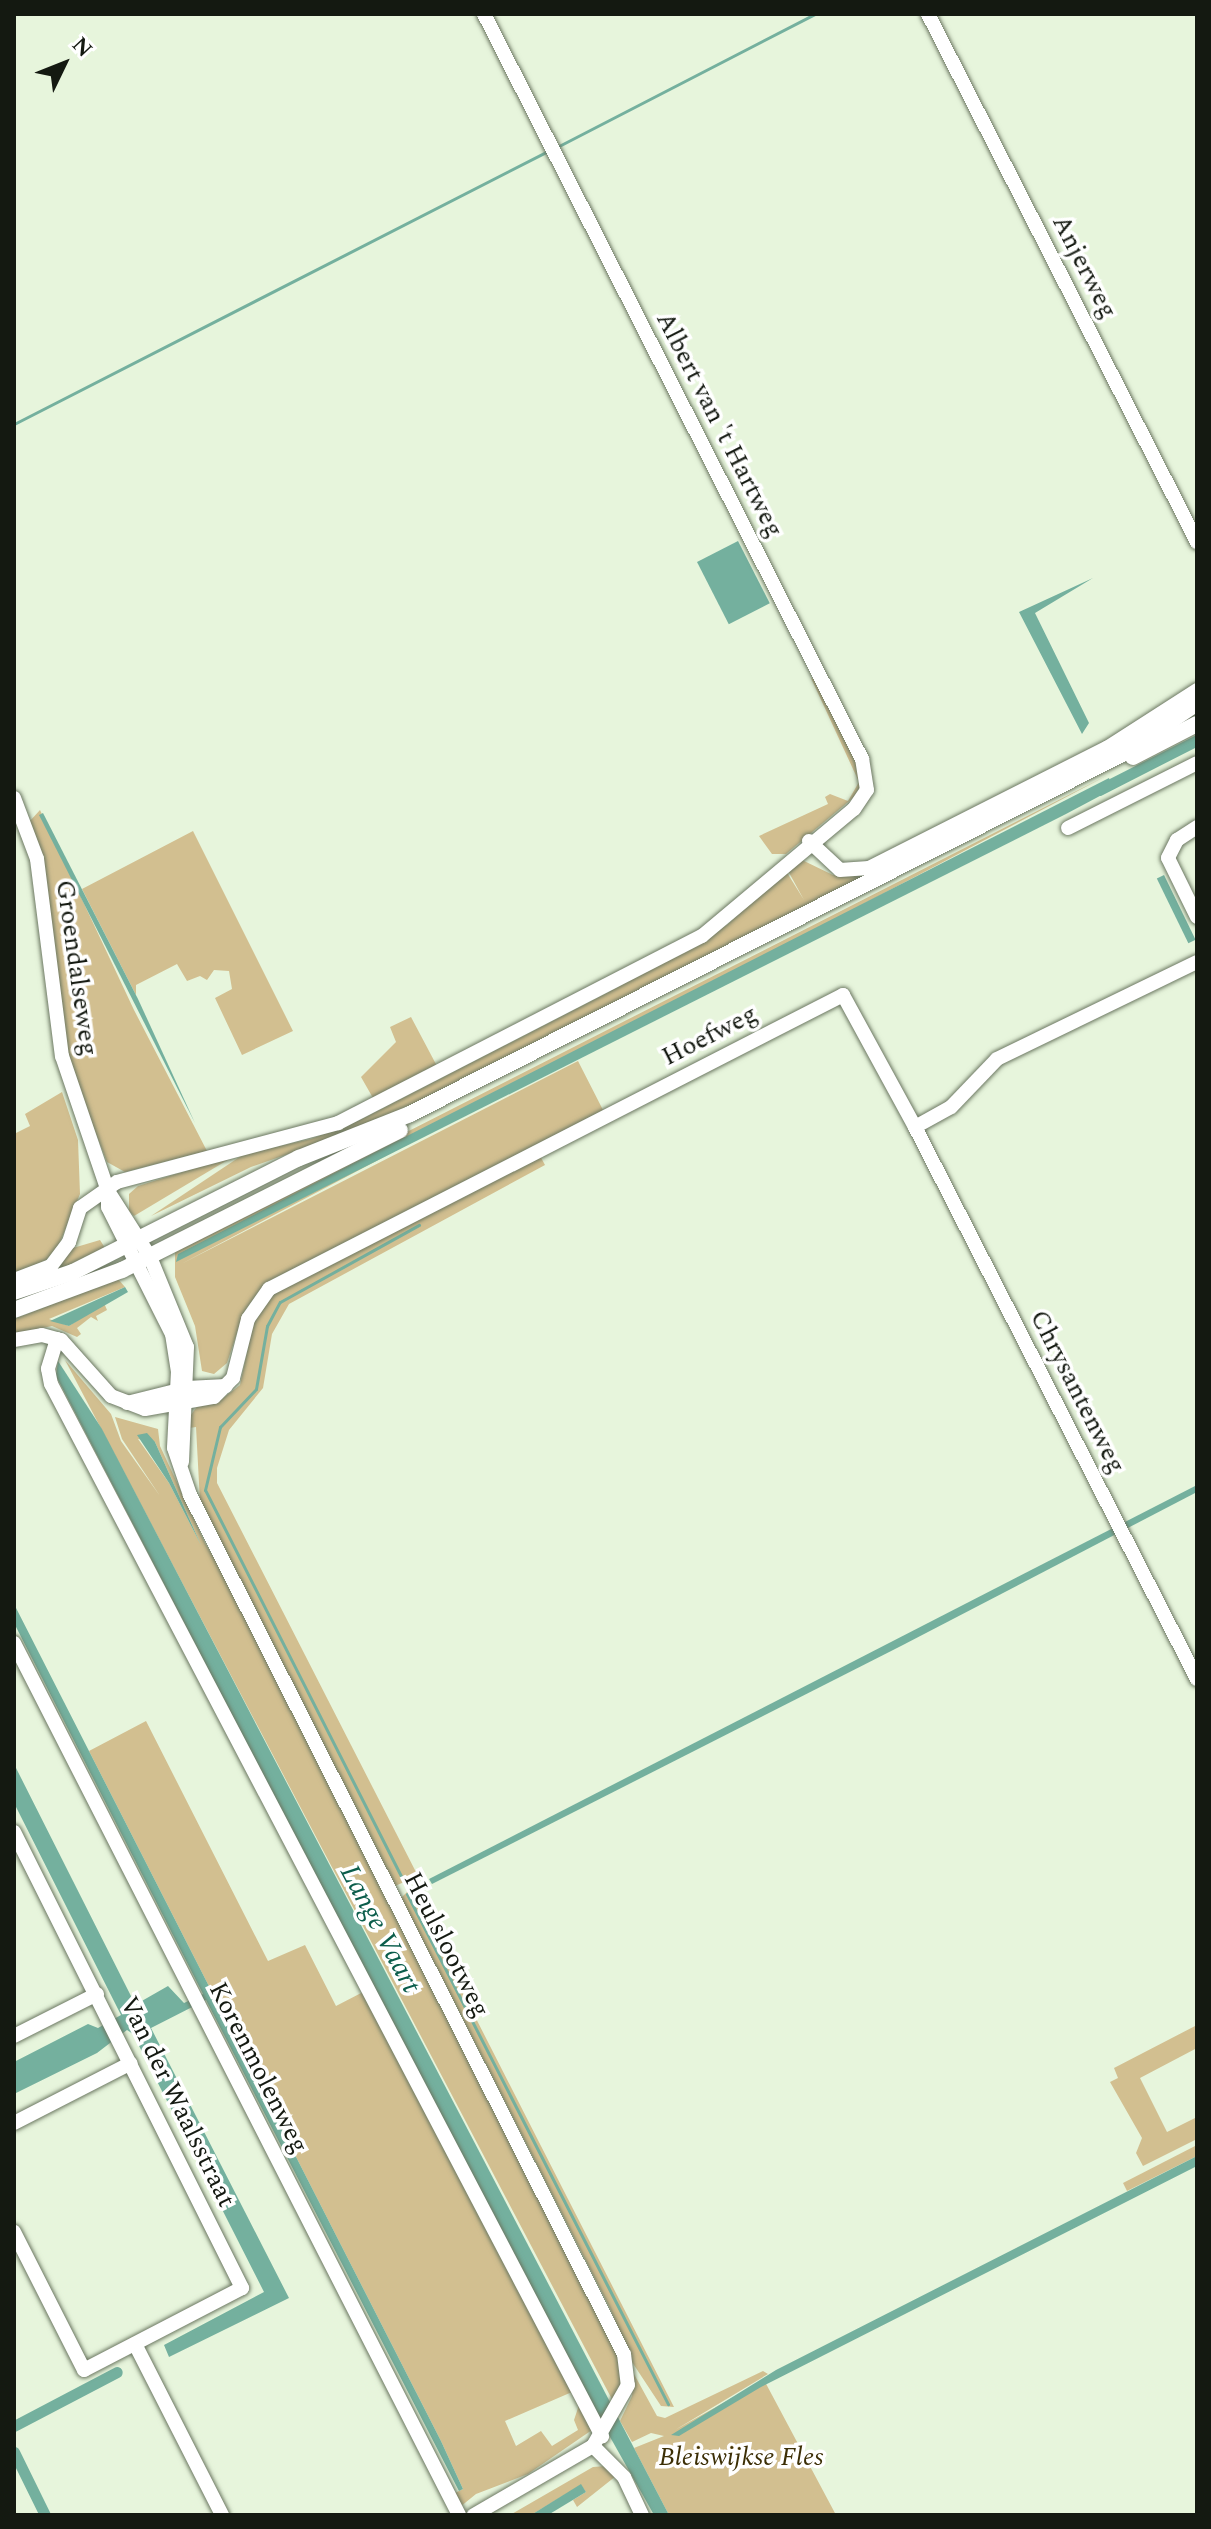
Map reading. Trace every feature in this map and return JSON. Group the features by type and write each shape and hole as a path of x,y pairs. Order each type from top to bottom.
{"main road":[{"path":"14,1292 73,1272 299,1158 410,1114 1122,754 1197,703"},
{"path":"14,1310 143,1260 1197,724"}],"street":[{"name":"Albert van 't Hartweg","path":"484,14 867,771 863,799 809,841"},
{"name":"Anjerweg","path":"928,14 1197,542"},
{"path":"14,1280 51,1266 69,1242 80,1208 108,1191 120,1191 146,1175 191,1159 302,1135 371,1109 702,936 809,841 840,870 869,868 1107,748 1197,690"},
{"path":"1068,828 1197,763"},
{"name":"Groendalseweg","path":"14,798 37,859 56,1032 108,1191 143,1260"},
{"path":"1197,827 1177,840 1168,858 1197,917"},
{"path":"915,1127 951,1107 997,1059 1197,962"},
{"name":"Hoefweg","path":"226,1386 236,1371 248,1319 269,1289 843,995 915,1127"},
{"name":"Chrysantenweg","path":"915,1127 1197,1679"},
{"name":"Heulslootweg","path":"143,1260 187,1347 174,1448 205,1525 615,2330 630,2374 622,2404 597,2441"},
{"path":"14,1340 57,1339 74,1349 111,1396 145,1409 180,1406 214,1397 226,1386"},
{"path":"57,1339 48,1369 51,1384 597,2441 624,2477 642,2515"},
{"path":"127,1403 182,1389 226,1386"},
{"name":"Korenmolenweg","path":"14,1643 459,2515"},
{"name":"Van der Waalsstraat","path":"14,1832 242,2288 135,2344"},
{"path":"14,2036 97,1994"},
{"path":"14,2123 131,2063"},
{"path":"14,2234 84,2370 135,2344 222,2515"},
{"path":"474,2515 597,2441"}],"green space":[{"path":"811,678 817,680 860,767 860,792 786,854 772,854 759,836 828,804 825,797 830,794 848,801 859,782"},
{"path":"1108,775 181,1264 578,1061 603,1110 260,1290 244,1312 227,1363 214,1374 202,1371 195,1326 175,1277 175,1250"},
{"path":"40,810 134,1010 207,1151 125,1172 107,1162 68,1062 29,822"},
{"path":"193,831 293,1031 242,1055 215,998 232,989 229,971 214,970 207,980 200,976 187,981 177,964 136,985 136,995 82,889"},
{"path":"935,840 376,1123 251,1167 151,1216 244,1154 311,1139 358,1121 607,993 727,925 786,871 804,900 787,869 802,860 833,875 859,876"},
{"path":"411,1017 438,1068 373,1098 361,1077 396,1042 390,1027"},
{"path":"62,1092 78,1140 80,1194 57,1249 46,1260 14,1274 14,1134 30,1126 25,1114"},
{"path":"539,1154 545,1165 289,1304 272,1334 263,1388 229,1430 217,1468 217,1483 418,1876 395,1886 200,1502 196,1427 189,1428 190,1416 199,1404 222,1399 240,1385 253,1324 275,1291"},
{"path":"236,1155 134,1216 129,1211 129,1194 138,1186"},
{"path":"100,1240 105,1248 98,1253 55,1271 73,1248"},
{"path":"118,1279 125,1287 49,1319 69,1326 104,1303 107,1310 96,1316 98,1321 91,1317 77,1328 81,1334 77,1337 52,1326 14,1334 14,1319"},
{"path":"65,1360 111,1414 121,1441 160,1496 122,1439 115,1417 158,1429 160,1446 205,1543 232,1587 620,2361 623,2377 615,2405","holes":["138,1439 155,1442 201,1545 169,1483"]},
{"path":"146,1721 268,1961 305,1945 336,2006 365,1991 572,2392 505,2421 516,2446 541,2431 552,2446 578,2430 574,2420 579,2405 592,2430 528,2474 476,2494 460,2507 453,2494 463,2489 441,2441 89,1751"},
{"path":"410,1889 674,2407 661,2406 632,2362 610,2308 401,1898"},
{"path":"1197,2025 1197,2048 1140,2078 1167,2132 1197,2117 1197,2139 1143,2166 1136,2153 1142,2138 1110,2082 1118,2078 1114,2068"},
{"path":"1197,2145 1197,2156 1127,2191 1123,2183"},
{"name":"Bleiswijkse Fles","path":"763,2371 768,2374 675,2430 764,2380 836,2515 669,2515 634,2448 664,2436 651,2433 632,2442 620,2421 632,2396 634,2374 657,2416 665,2418"},
{"path":"606,2466 616,2476 577,2507 573,2500 586,2492 581,2485 531,2515 510,2515 593,2467"}],"water":[{"path":"738,541 770,603 729,624 697,562"},
{"path":"1093,578 1035,613 1089,723 1082,734 1019,612"},
{"path":"1109,778 1113,789 1066,814 176,1262 178,1254"},
{"path":"43,813 138,999 195,1123 39,815"},
{"path":"1164,875 1196,940 1188,943 1157,879"},
{"path":"125,1287 128,1292 69,1326 50,1321"},
{"path":"58,1361 102,1429 669,2515 654,2515 570,2366 56,1376"},
{"path":"147,1433 155,1442 201,1545 169,1483 137,1435"},
{"path":"1197,1485 1197,1492 901,1646 432,1884 429,1879"},
{"path":"14,1604 463,2489 459,2491 206,2000 151,2028 289,2298 169,2357 164,2345 264,2292 133,2034 127,2030 97,2053 14,2094 14,2062 88,2024 98,2028 121,2015 14,1803 14,1764 132,1998 140,2002 168,1986 184,2003 203,1994 14,1623"},
{"path":"1197,2156 1197,2166 761,2387 679,2436 671,2435 776,2370"},
{"path":"581,2484 586,2492 548,2515 531,2515"}],"waterway":[{"path":"555,148 815,14"},
{"path":"14,424 548,151"},
{"path":"1099,790 1197,740"},
{"path":"402,1878 205,1490 220,1427 256,1389 267,1326 280,1302 419,1225"},
{"path":"407,1894 668,2404"},
{"path":"14,2426 117,2372"},
{"path":"14,2452 45,2515"}],"water label":[{"name":"Lange Vaart","path":"380,1929"}]}
